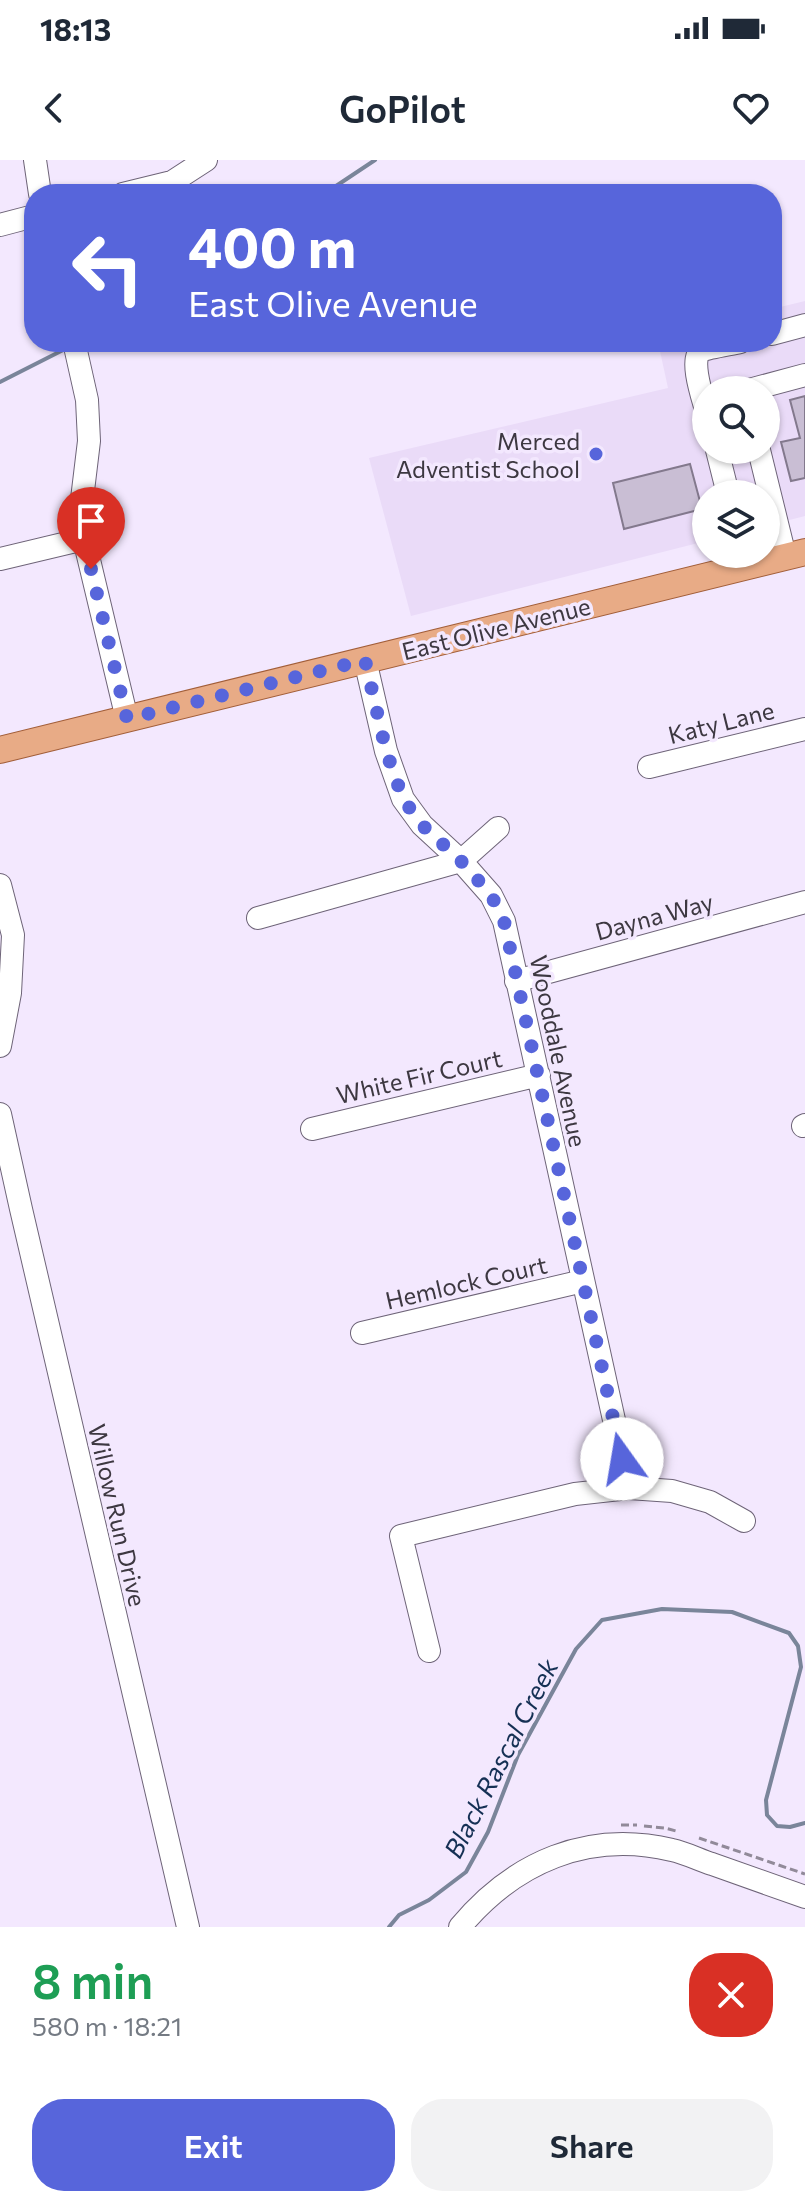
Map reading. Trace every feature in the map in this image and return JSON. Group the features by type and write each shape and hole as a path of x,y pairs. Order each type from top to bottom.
{"main road":[{"name":"East Olive Avenue","path":"0,750 795,554"}],"street":[{"path":"35,160 39,184"},
{"path":"164,184 172,182 181,167 206,160"},
{"path":"0,225 24,219"},
{"path":"782,331 805,325"},
{"path":"76,352 87,400 89,441 82,499 84,539 127,719"},
{"path":"698,376 696,357 700,352"},
{"path":"780,382 805,375"},
{"path":"780,528 795,554"},
{"path":"0,559 84,539"},
{"name":"Wooddale Avenue","path":"365,660 386,751 403,799 422,825 461,861 491,895 504,921 629,1488"},
{"name":"Katy Lane","path":"649,767 805,729"},
{"path":"258,918 461,861 498,828"},
{"path":"0,885 13,935 10,993 0,1046"},
{"name":"Dayna Way","path":"516,981 805,902"},
{"name":"White Fir Court","path":"312,1129 539,1075"},
{"name":"Willow Run Drive","path":"0,1114 188,1927"},
{"name":"Hemlock Court","path":"362,1333 583,1281"},
{"path":"429,1651 401,1536 575,1494 629,1488 672,1491 710,1502 744,1521"},
{"path":"460,1927 496,1889 534,1865 574,1849 622,1843 672,1850 805,1897"}],"shaded area":[{"name":"Merced Adventist School","path":"805,301 805,516 780,522 780,480 692,480 692,545 411,616 369,458 668,388 660,352 782,352 782,307"}],"building":[{"path":"805,396 805,478 791,481 781,442 800,438 790,400"},
{"path":"690,464 694,480 692,512 624,529 613,483"}],"waterway":[{"path":"339,184 375,160"},
{"path":"0,382 59,352"},
{"name":"Black Rascal Creek","path":"389,1927 399,1915 429,1900 466,1872 488,1832 518,1755 576,1649 602,1620 662,1609 732,1612 789,1633 798,1646 801,1667 766,1800 767,1815 777,1826 805,1823"}],"place":[{"name":"Merced Adventist School","path":"596,454"}],"route":[{"path":"91,569 127,719 365,660 386,751 403,799 422,825 461,861 491,895 504,921 622,1459"}]}
